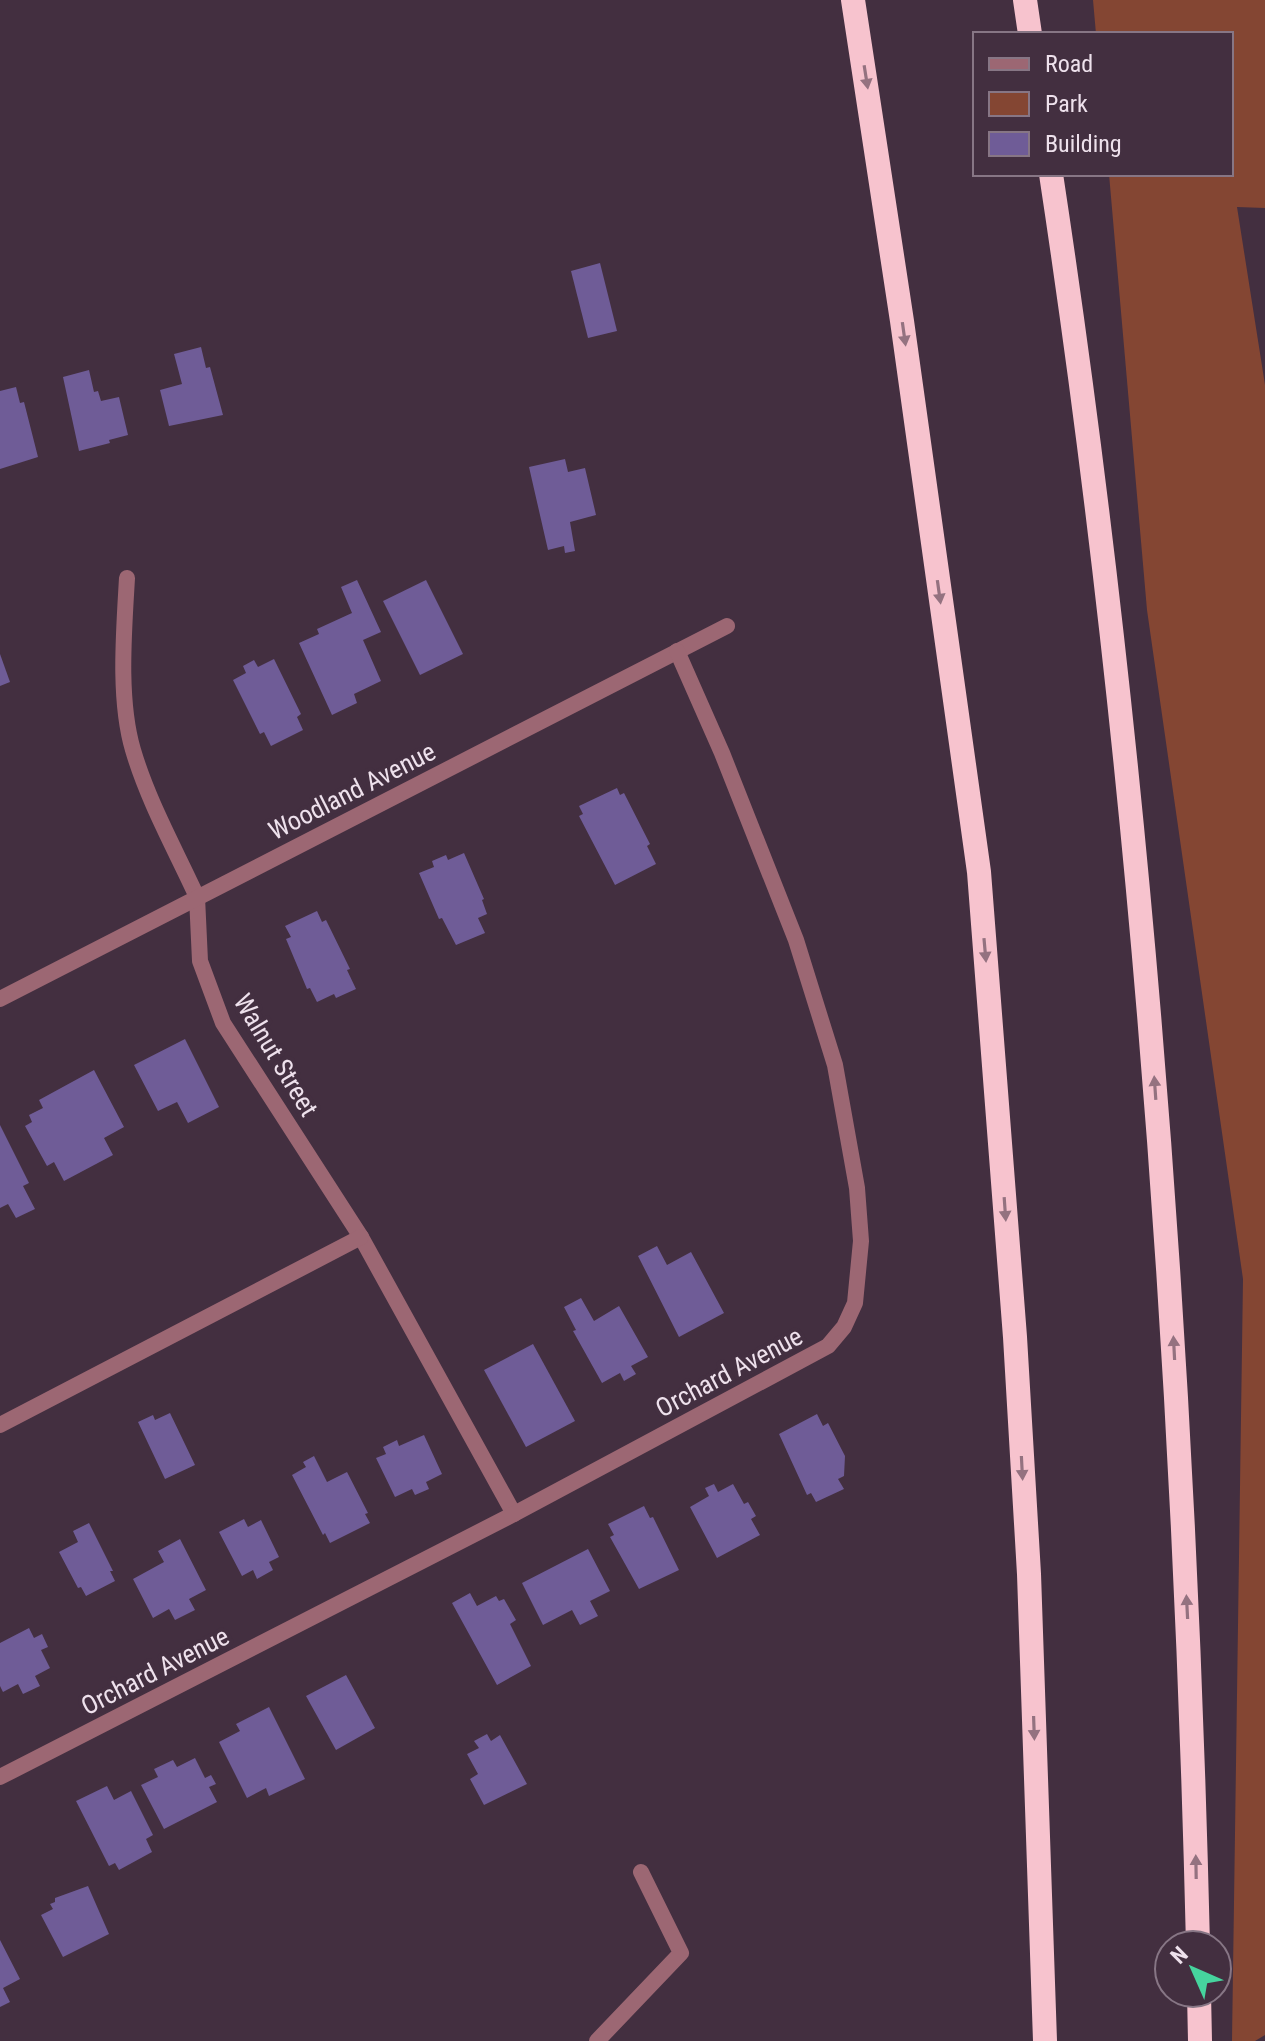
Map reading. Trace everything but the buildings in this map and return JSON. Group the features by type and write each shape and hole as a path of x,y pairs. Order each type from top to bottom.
{"highway":[{"path":"853,0 902,321 979,872 1015,1337 1028,1558 1045,2041"},
{"path":"1025,0 1030,32"},
{"path":"1051,176 1117,679 1146,962 1173,1324 1193,1716 1198,1929"},
{"path":"1199,2009 1200,2041"}],"street":[{"name":"Walnut Street","path":"127,578 123,642 132,748 197,897 200,961 223,1023 361,1237 514,1514"},
{"name":"Woodland Avenue","path":"0,999 727,626"},
{"name":"Orchard Avenue","path":"0,1777 514,1514 828,1346 844,1327 855,1303 861,1241 857,1188 835,1065 796,940 722,753 677,651"},
{"path":"0,1425 361,1237"},
{"path":"597,2041 681,1953 641,1872"}],"green space":[{"path":"1093,0 1265,0 1265,208 1237,207 1265,385 1265,2035 1255,2041 1232,2041 1243,1279 1147,610 1109,176 1233,176 1233,32 1096,32"}]}
